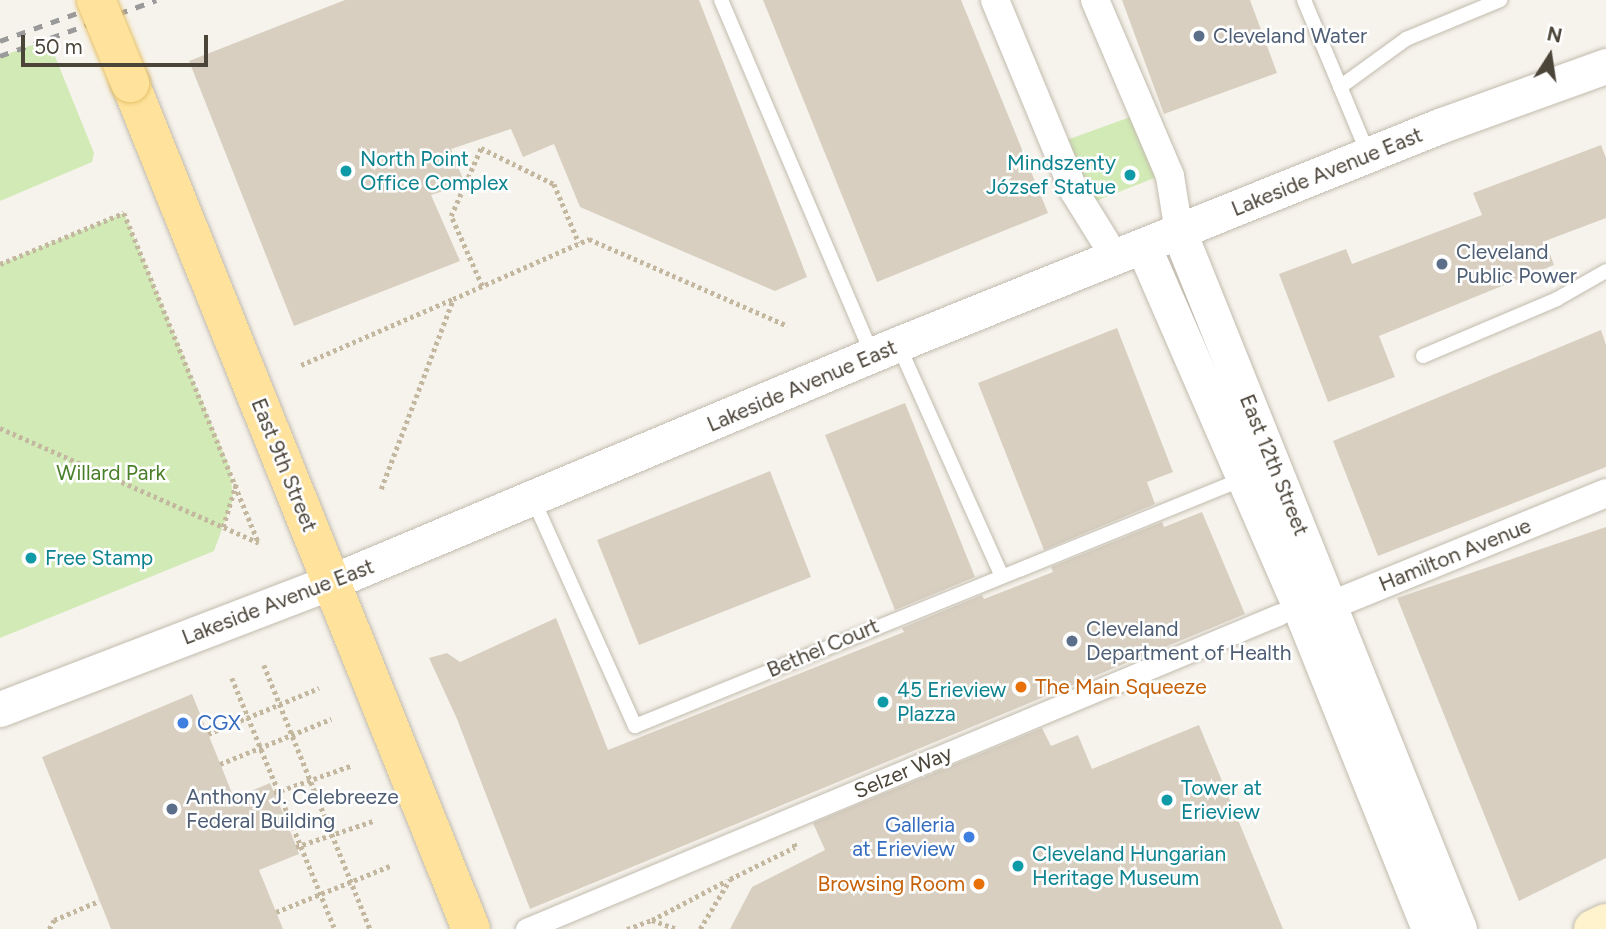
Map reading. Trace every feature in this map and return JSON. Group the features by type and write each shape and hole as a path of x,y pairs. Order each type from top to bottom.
{"main road":[{"name":"East 9th Street","path":"96,0 471,929"},
{"path":"1593,929 1606,923"}],"street":[{"name":"East 12th Street","path":"995,0 1074,191 1129,252 1243,480 1459,929"},
{"name":"East 12th Street","path":"1096,0 1170,176 1179,232 1305,612 1429,929"},
{"name":"Lakeside Avenue East","path":"0,709 331,582 885,349 1368,155 1606,66"},
{"name":"Hamilton Avenue","path":"1305,612 1606,493"},
{"name":"Selzer Way","path":"526,929 785,821 1305,612"}],"lane":[{"path":"721,0 885,349 1001,574"},
{"path":"1304,0 1368,155"},
{"path":"1340,87 1406,39 1500,0"},
{"path":"1423,356 1557,299 1606,271"},
{"name":"Bethel Court","path":"533,499 635,726 1001,574 1243,480"}],"path":[{"path":"482,286 451,216 481,148 554,184 579,243"},
{"path":"0,264 124,213 259,543 0,429"},
{"path":"301,365 589,239 788,326"},
{"path":"381,489 453,299"},
{"path":"223,527 236,484"},
{"path":"264,666 370,929"},
{"path":"232,678 276,792 335,929"},
{"path":"208,734 319,688"},
{"path":"220,764 331,719"},
{"path":"276,792 350,766"},
{"path":"299,847 373,821"},
{"path":"626,929 652,919 795,847 785,821"},
{"path":"276,912 390,866"},
{"path":"700,929 730,879"},
{"path":"49,929 54,920 99,901"},
{"path":"652,919 677,929"}],"green space":[{"path":"48,39 94,153 92,162 0,201 0,57"},
{"path":"1133,116 1157,177 1088,204 1064,141"},
{"name":"Willard Park","path":"124,213 230,469 233,499 214,551 0,638 0,264"}],"building":[{"name":"North Point Office Complex","path":"345,0 699,0 807,277 775,291 580,207 554,144 523,157 511,129 451,149 465,184 431,195 460,261 294,326 189,61"},
{"path":"763,0 961,0 1048,213 877,282"},
{"name":"Cleveland Water","path":"1122,0 1250,0 1277,73 1164,114"},
{"path":"1601,145 1606,158 1606,218 1545,241 1554,265 1379,336 1395,377 1328,402 1279,274 1346,249 1352,264 1482,215 1473,193"},
{"path":"1117,328 1173,472 1147,482 1155,504 1044,550 978,383"},
{"path":"1601,330 1606,345 1606,467 1378,556 1333,441"},
{"path":"905,403 975,577 895,610 825,435"},
{"path":"770,471 811,577 639,645 597,540"},
{"name":"45 Erieview Plazza","path":"1202,512 1245,614 530,909 457,719 429,658 447,653 460,662 556,618 608,750 904,632 902,628 982,595 984,599 1053,572 1051,567 1162,522 1164,527"},
{"path":"1606,527 1606,858 1519,901 1397,598"},
{"name":"Anthony J. Celebreeze Federal Building","path":"192,694 234,798 270,783 286,820 299,854 259,870 283,929 111,929 42,757"},
{"name":"Galleria at Erieview","path":"1199,725 1283,929 730,929 752,887 825,850 813,823 1042,728 1051,746 1078,735 1092,769"}],"railway":[{"path":"0,41 113,0"},
{"path":"0,56 156,0"}],"place":[{"name":"Cleveland Water","path":"1199,36"},
{"name":"North Point Office Complex","path":"346,171"},
{"name":"Mindszenty József Statue","path":"1130,175"},
{"name":"Cleveland Public Power","path":"1442,264"},
{"name":"Free Stamp","path":"31,558"},
{"name":"Cleveland Department of Health","path":"1072,641"},
{"name":"The Main Squeeze","path":"1021,687"},
{"name":"45 Erieview Plazza","path":"883,702"},
{"name":"CGX","path":"183,723"},
{"name":"Tower at Erieview","path":"1167,800"},
{"name":"Anthony J. Celebreeze Federal Building","path":"172,809"},
{"name":"Galleria at Erieview","path":"969,837"},
{"name":"Cleveland Hungarian Heritage Museum","path":"1018,866"},
{"name":"Browsing Room","path":"979,884"}]}
